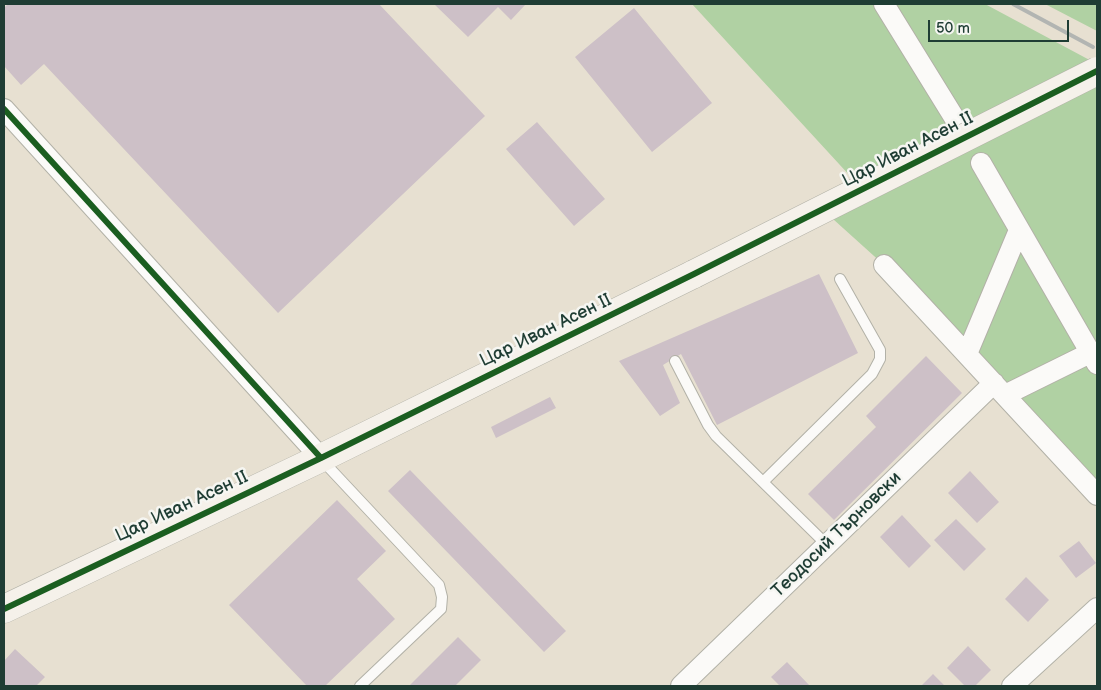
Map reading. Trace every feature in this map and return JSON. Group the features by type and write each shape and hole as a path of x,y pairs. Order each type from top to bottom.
{"main road":[{"name":"Цар Иван Асен II","path":"4,608 321,458 694,274 1097,71"}],"street":[{"path":"884,4 955,119"},
{"path":"4,109 321,458"},
{"path":"981,163 1093,358"},
{"path":"967,354 1019,230"},
{"path":"884,265 1097,495"},
{"name":"Теодосий Търновски","path":"681,686 827,545 999,389 1093,358"},
{"path":"1012,686 1097,608"}],"lane":[{"path":"763,482 872,374 880,359 880,350 840,278"},
{"path":"675,361 708,425 716,436 827,545"},
{"path":"321,458 439,585 442,597 441,609 360,686"}],"green space":[{"path":"692,4 985,4 1097,64 1097,491 884,265 823,210 862,189"},
{"path":"1045,4 1097,4 1097,31"}],"building":[{"path":"8,4 379,4 485,116 278,313 44,64 21,85 4,66 4,8"},
{"path":"434,4 526,4 511,20 498,7 468,37"},
{"path":"634,8 712,103 652,152 575,57"},
{"path":"537,122 605,199 574,226 506,149"},
{"path":"819,274 858,353 717,425 681,354 663,365 680,403 660,416 619,361"},
{"path":"926,356 962,393 834,520 808,494 876,427 866,416"},
{"path":"550,397 556,408 496,438 491,427"},
{"path":"410,470 566,631 544,652 388,491"},
{"path":"970,471 999,502 977,523 948,493"},
{"path":"337,500 386,551 357,579 395,619 325,686 307,686 229,605"},
{"path":"902,515 931,546 909,568 880,537"},
{"path":"956,519 986,549 964,571 934,540"},
{"path":"1079,541 1096,563 1076,578 1059,556"},
{"path":"1026,577 1049,600 1028,622 1005,599"},
{"path":"458,637 481,660 455,686 409,686"},
{"path":"968,646 991,670 975,686 965,686 947,668"},
{"path":"15,649 45,677 36,686 6,686 4,684 4,661"},
{"path":"787,662 810,686 780,686 771,677"},
{"path":"933,674 945,686 921,686"}],"railway":[{"path":"1013,4 1093,47"}],"cycle path":[{"path":"4,609 321,458 694,274 1097,71"},
{"path":"4,109 321,458"}]}
